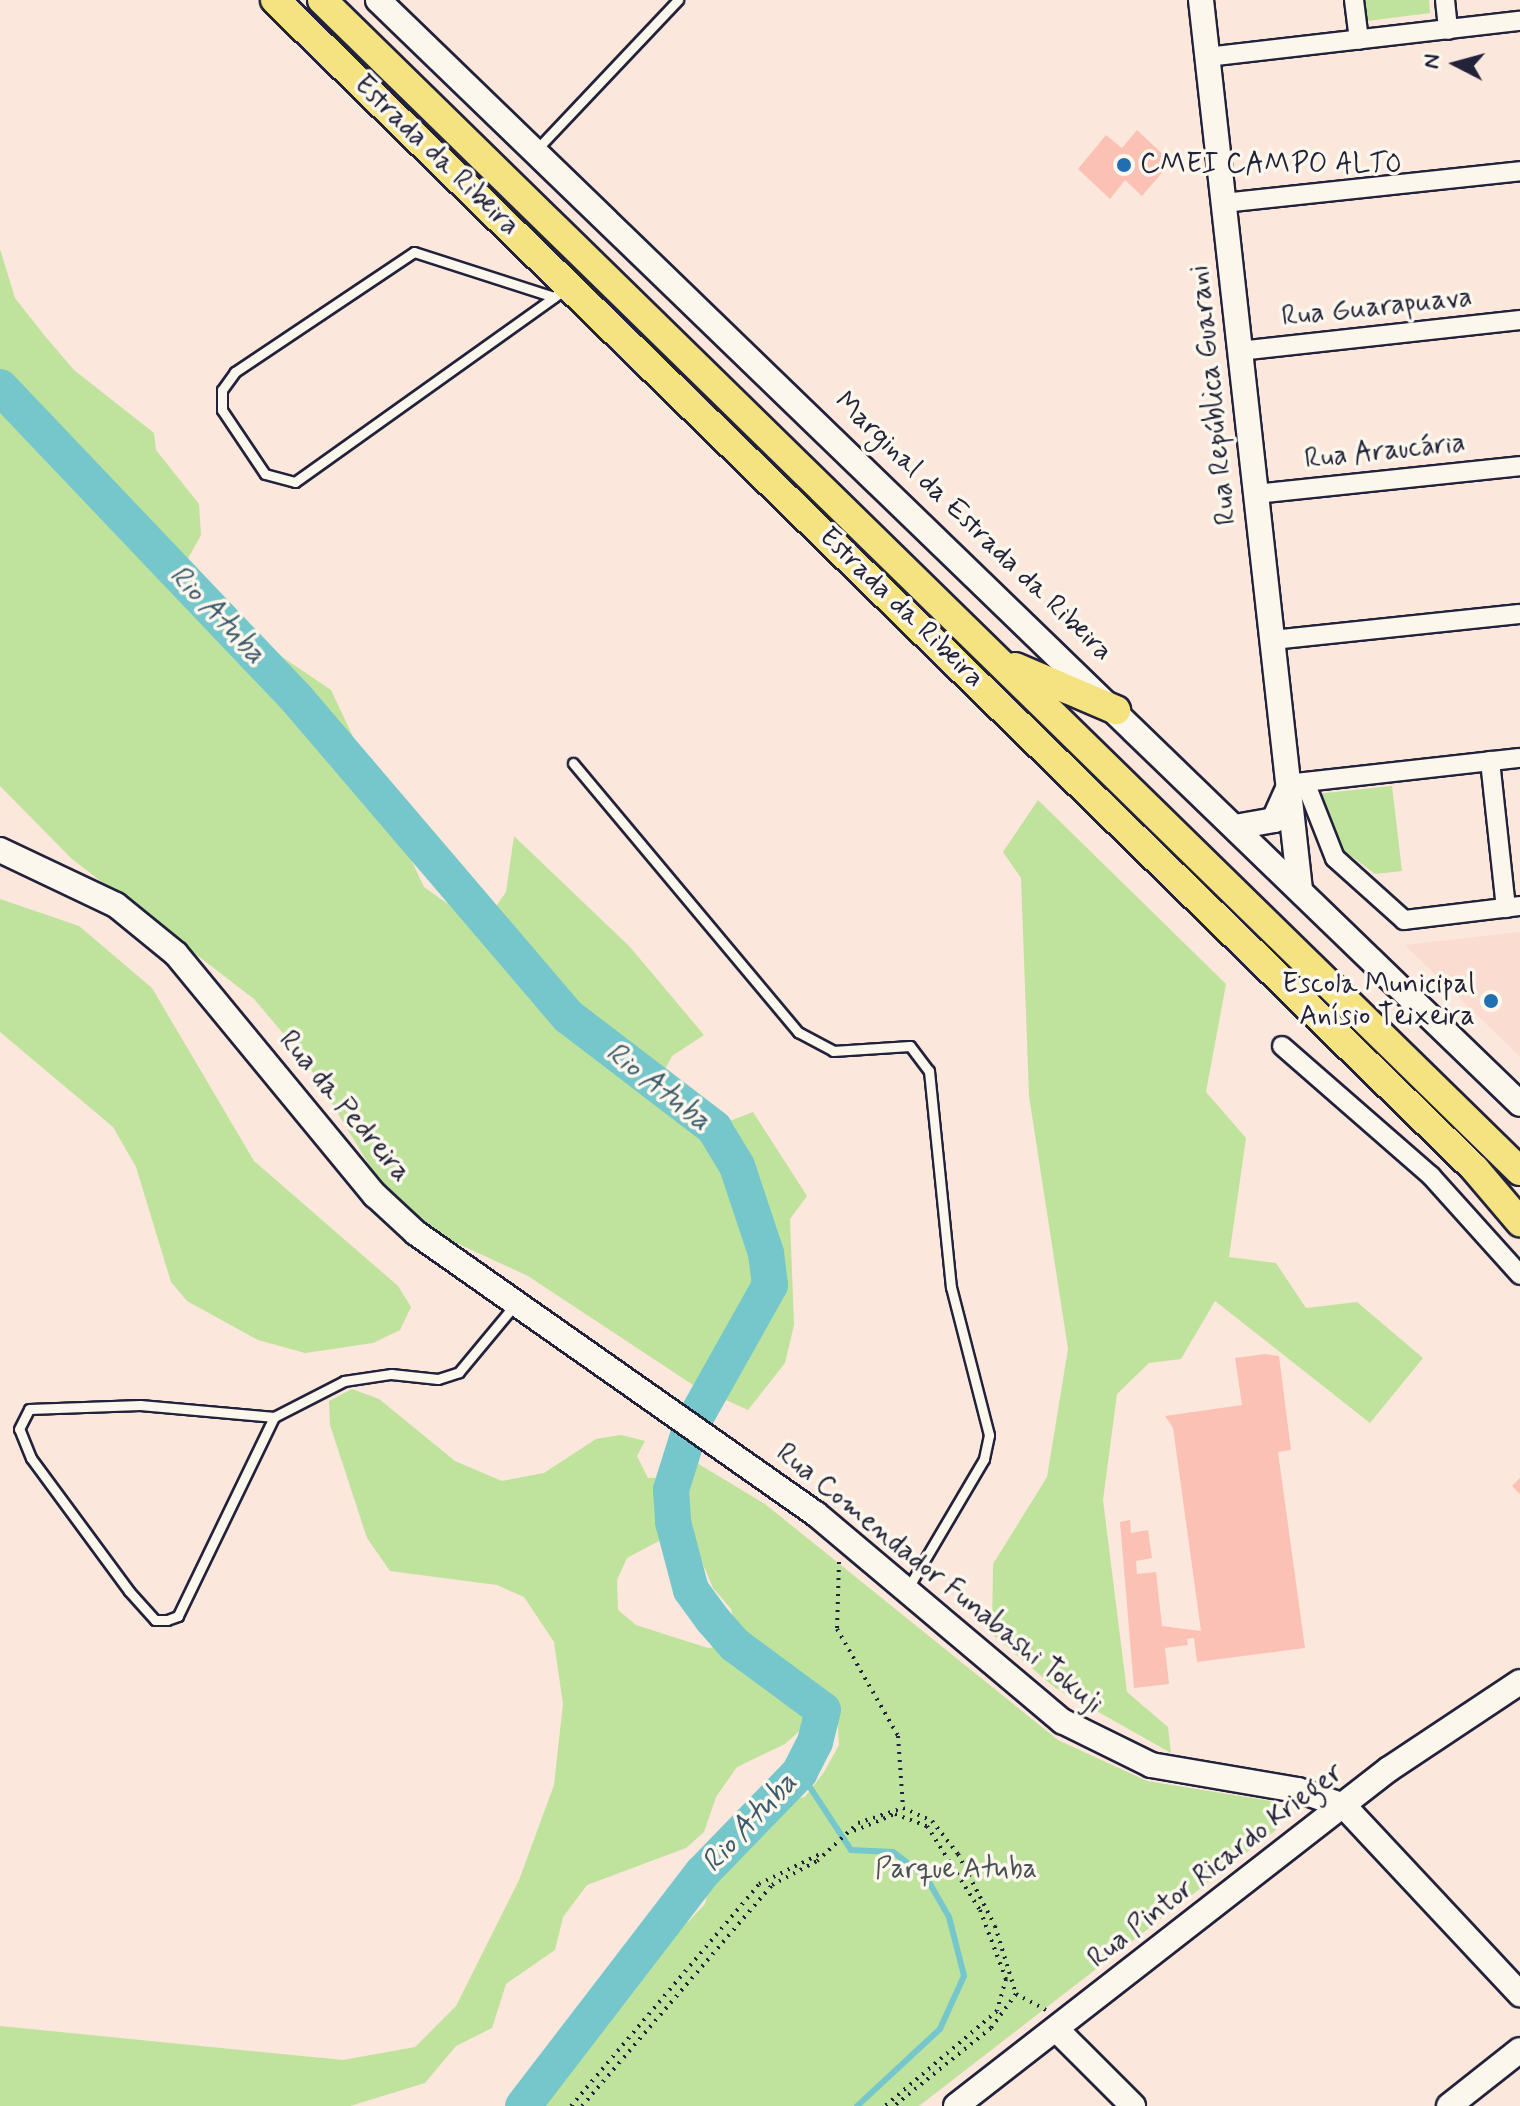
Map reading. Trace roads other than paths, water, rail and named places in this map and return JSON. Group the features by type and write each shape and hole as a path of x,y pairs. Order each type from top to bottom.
{"main road":[{"name":"Estrada da Ribeira","path":"275,0 562,292 1484,1159 1520,1171"},
{"name":"Estrada da Ribeira","path":"322,0 1000,660 1484,1159 1520,1222"},
{"name":"Marginal da Estrada da Ribeira","path":"378,0 538,148 1520,1104"},
{"name":"Rua República Guarani","path":"1201,0 1272,640 1296,783 1300,889"},
{"path":"1000,660 1116,710"},
{"name":"Rua República Guarani","path":"1235,827 1274,820 1296,783"},
{"name":"Rua da Pedreira","path":"0,850 116,905 176,954 375,1195 513,1307 650,1402"},
{"name":"Rua Comendador Funabashi Tokuji","path":"650,1402 730,1453 845,1536 906,1591 1091,1739 1177,1773 1298,1790 1344,1806"},
{"name":"Rua Pintor Ricardo Krieger","path":"956,2106 1344,1806 1520,1682"},
{"path":"1344,1806 1520,1994"},
{"path":"1061,2025 1133,2106"},
{"path":"1449,2106 1520,2050"}],"street":[{"path":"1354,0 1359,40"},
{"path":"1445,0 1448,30"},
{"path":"1207,57 1520,21"},
{"path":"1223,203 1520,171"},
{"name":"Rua Guarapuava","path":"1239,351 1520,320"},
{"name":"Rua Araucária","path":"1255,494 1520,466"},
{"path":"1272,640 1520,614"},
{"path":"1490,761 1513,907 1404,920 1335,858 1296,783 1490,761 1520,758"},
{"path":"1282,1046 1431,1176 1520,1275"}],"lane":[{"path":"538,148 678,0"},
{"path":"414,252 562,292 295,482 265,474 222,410 222,390 235,372 414,252"},
{"path":"573,763 798,1032 833,1051 910,1046 929,1071 951,1287 989,1435 984,1459 906,1591"},
{"path":"1484,1159 1520,1179"},
{"path":"1484,1159 1520,1210"},
{"path":"274,1417 178,1616 167,1620 155,1620 129,1591 31,1458 19,1429 29,1409 140,1405 274,1417 344,1381 459,1372 513,1307"}],"waterway":[{"name":"Rio Atuba","path":"0,387 297,699 569,1017 714,1128 737,1166 766,1253 770,1285 691,1426 671,1490 673,1522 691,1590 713,1620 735,1645 823,1710 815,1742 800,1772 702,1873 523,2106"},
{"path":"800,1772 851,1850 893,1852 926,1877 949,1917 964,1976 940,2029 857,2106"}],"place":[{"name":"CMEI CAMPO ALTO","path":"1124,165"},
{"name":"Escola Municipal Anísio Teixeira","path":"1491,1001"}],"park label":[{"name":"Parque Atuba","path":"956,1870"}]}
